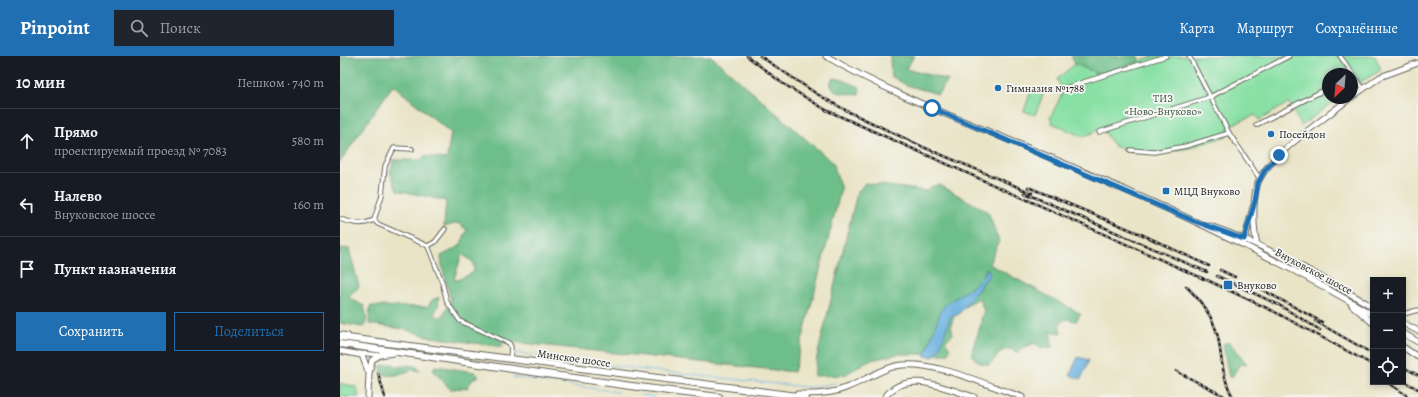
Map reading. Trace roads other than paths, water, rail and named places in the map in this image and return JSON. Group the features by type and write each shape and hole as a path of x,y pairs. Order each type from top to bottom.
{"highway":[{"name":"Минское шоссе","path":"340,335 370,341 805,397"},
{"name":"Минское шоссе","path":"340,344 404,352 623,386 719,397"}],"main road":[{"path":"826,56 854,73 909,99 1194,221"},
{"path":"1358,92 1386,74 1418,63"},
{"path":"1257,244 1255,234 1255,201 1256,186 1260,178 1267,167 1279,155 1342,104"},
{"path":"1244,246 1247,240 1255,201"},
{"name":"Внуковское шоссе","path":"1194,221 1257,244 1314,273 1370,305"},
{"name":"Внуковское шоссе","path":"1194,221 1346,299 1370,313"},
{"path":"1247,240 1255,234"},
{"path":"1346,299 1370,320"},
{"path":"1406,325 1418,331"},
{"path":"1406,334 1418,342"},
{"path":"1406,349 1418,357"},
{"path":"340,351 356,353 364,358 369,374"},
{"path":"368,397 369,374 372,360 380,355 404,352"},
{"path":"786,394 834,391 849,387 890,368 918,365 942,370 1022,397"},
{"path":"885,397 891,390 902,383 917,381 974,397"}],"street":[{"path":"1062,89 1166,56"},
{"path":"1190,56 1229,133 1260,178"},
{"path":"1099,132 1210,97 1289,56"},
{"path":"1340,56 1348,68"},
{"path":"1358,82 1363,88"},
{"path":"1256,125 1322,91"},
{"path":"1130,150 1154,152 1186,146 1229,133"},
{"path":"340,219 358,224 369,223 374,220 380,204 384,166 389,156 394,148 412,149"},
{"path":"374,220 378,224 428,246 442,282 447,302 460,321 509,343 511,347 510,359"},
{"path":"428,246 435,242 445,229"},
{"path":"1406,313 1418,310"},
{"path":"356,353 380,355"}],"water":[{"path":"987,268 990,274 958,315 951,316 939,350 933,357 925,356 940,313 945,305 973,286 981,278"},
{"path":"1078,357 1089,360 1081,379 1070,375"}],"waterway":[{"path":"516,353 638,369 805,387 815,387 835,383"},
{"path":"513,377 618,392"},
{"path":"641,395 654,397"}],"railway":[{"path":"747,56 782,83 826,110 1204,279"},
{"path":"760,56 817,94 849,112 923,147 1032,193"},
{"path":"1028,187 1143,235 1209,266"},
{"path":"1025,193 1207,272"},
{"path":"1220,270 1235,277"},
{"path":"1217,276 1279,305 1320,330"},
{"path":"1207,280 1273,311 1370,363"},
{"path":"1186,286 1197,297 1210,316 1216,329 1224,376 1233,397"},
{"path":"1259,288 1322,322"},
{"path":"1315,321 1370,352"},
{"path":"1406,369 1418,375"},
{"path":"1176,371 1226,397"},
{"path":"378,373 385,397"},
{"path":"1406,383 1418,389"},
{"path":"1391,385 1409,397"}],"place":[{"name":"Гимназия №1788","path":"998,88"},
{"name":"Посейдон","path":"1271,134"},
{"name":"МЦД Внуково","path":"1166,191"},
{"name":"Внуково","path":"1228,285"}],"park label":[{"name":"ТИЗ «Ново-Внуково»","path":"1163,104"}]}
